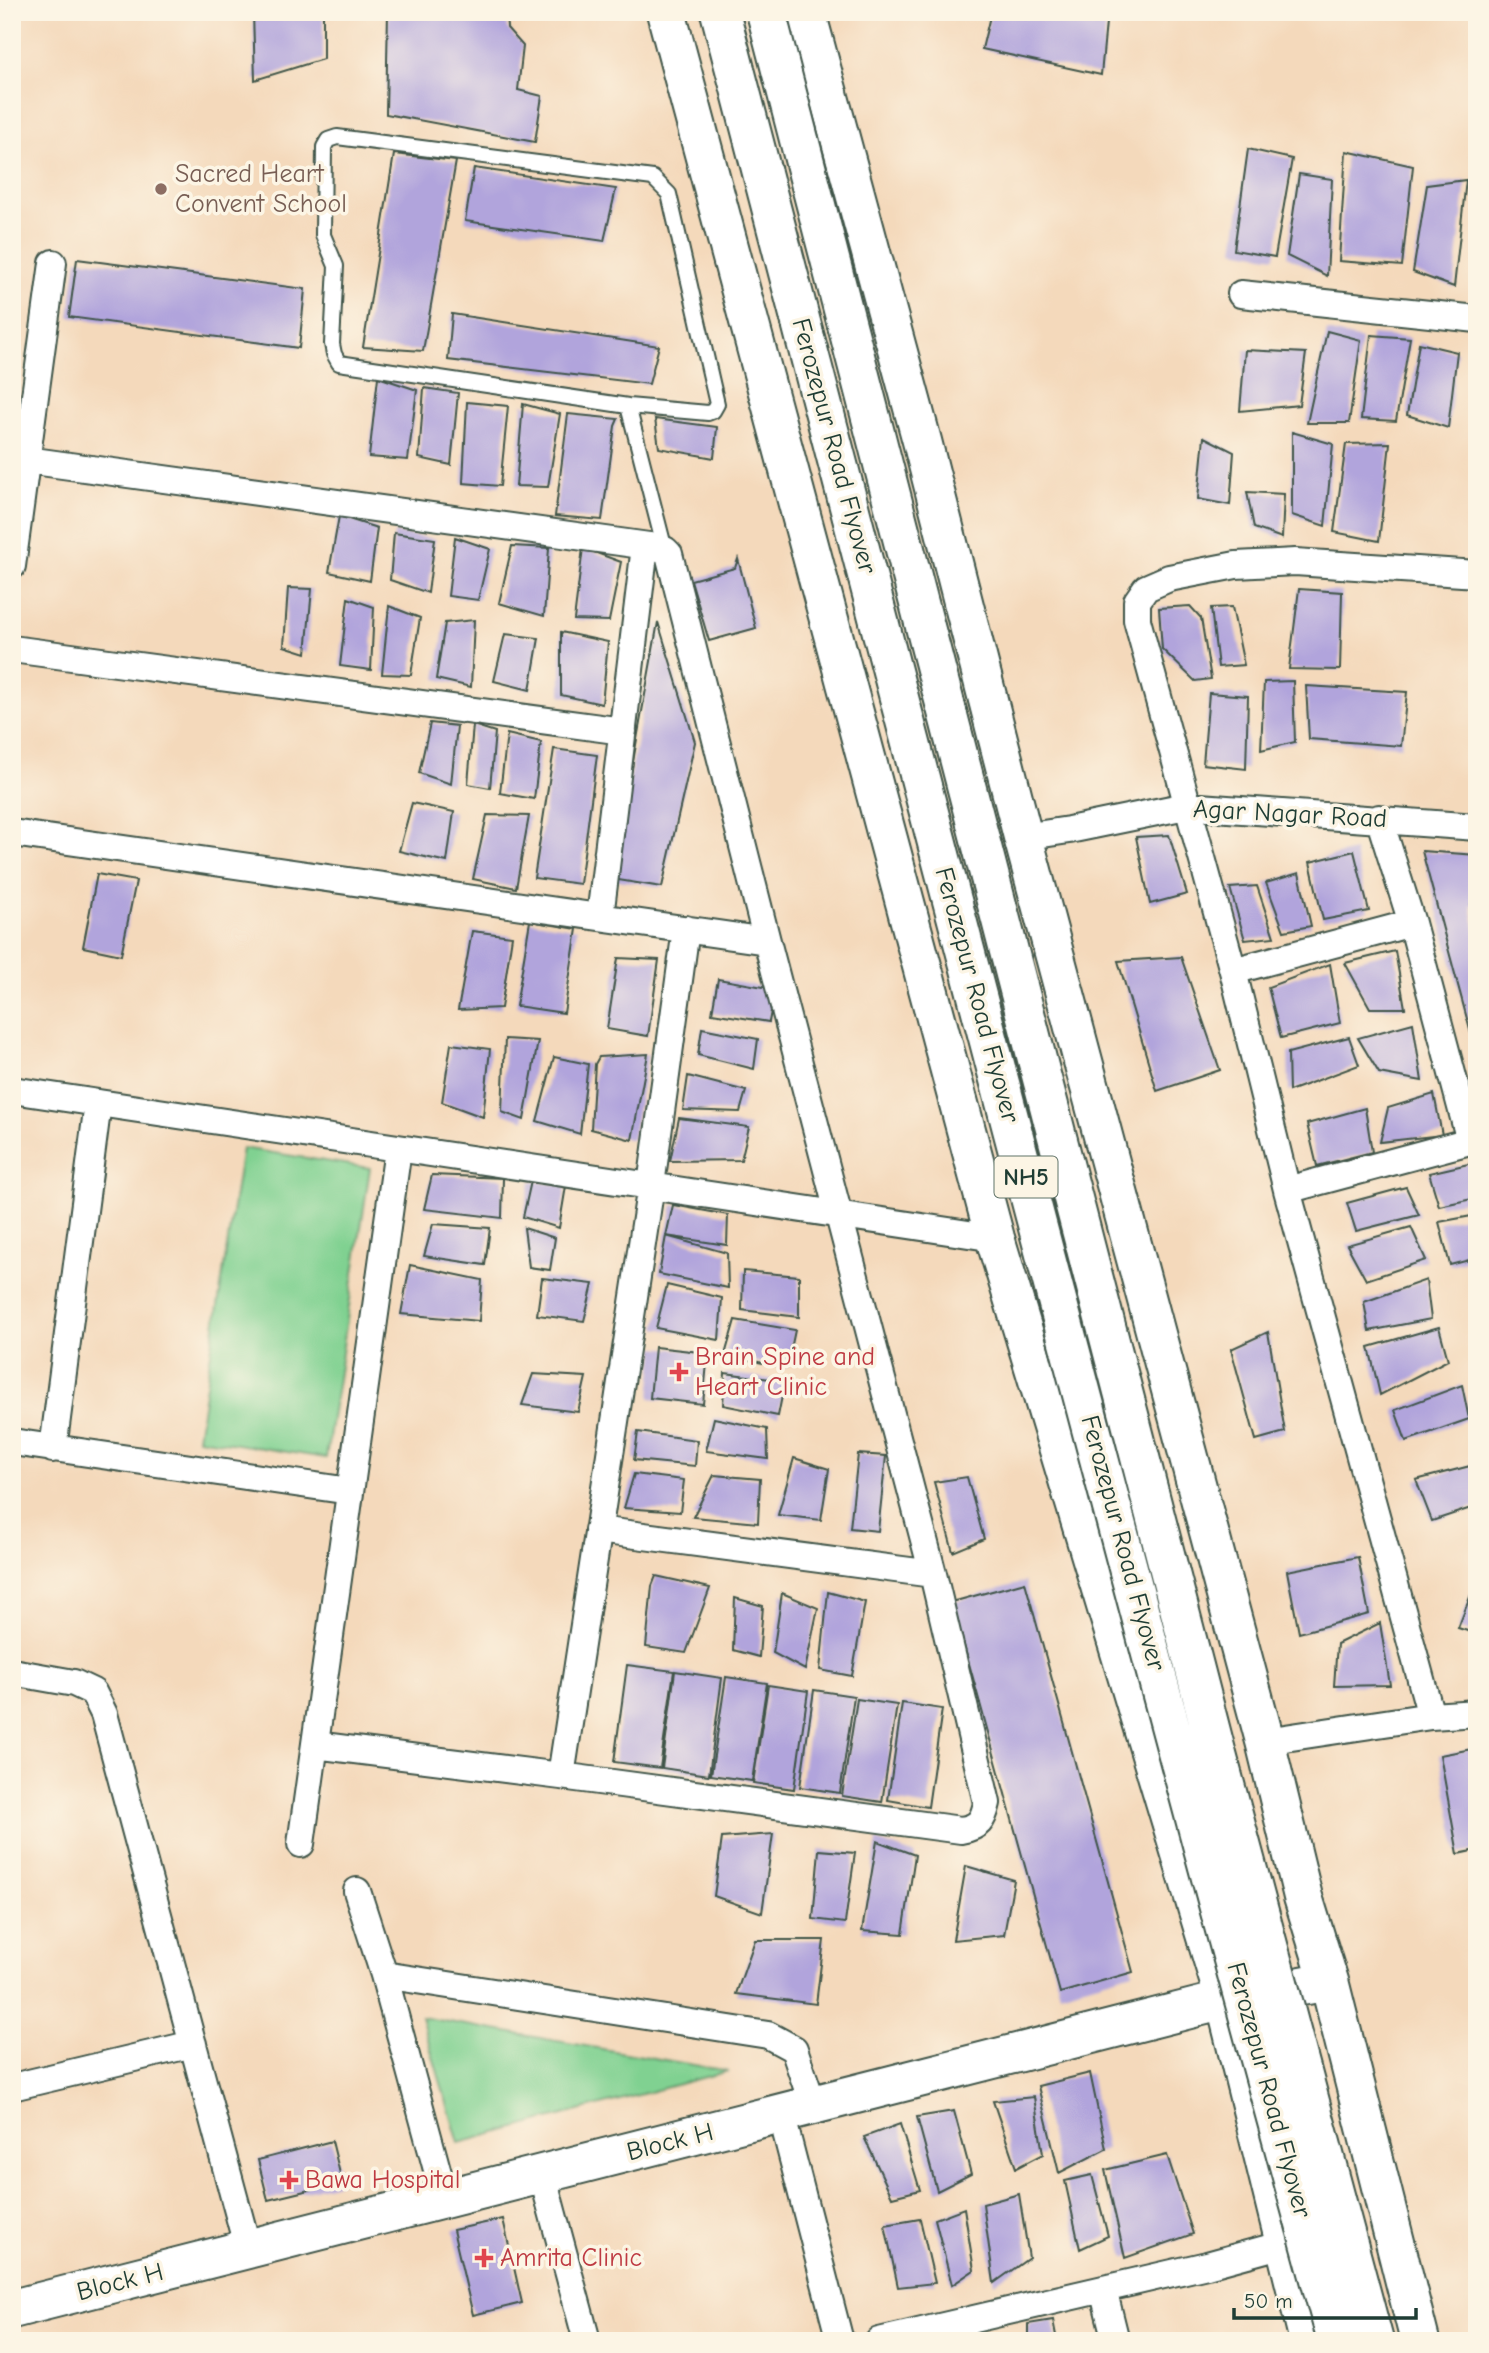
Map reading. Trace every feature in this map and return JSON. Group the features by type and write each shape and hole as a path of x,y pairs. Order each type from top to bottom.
{"main road":[{"path":"666,12 995,1238 1225,2000 1309,2341"},
{"name":"Ferozepur Road Flyover","path":"720,12 942,863 1336,2341"},
{"name":"Ferozepur Road Flyover","path":"766,12 1216,1751 1374,2341"},
{"path":"806,12 922,441 1023,838 1265,1741 1303,1897 1329,1981 1420,2341"},
{"name":"Block H","path":"12,2309 1225,2000 1329,1981"}],"street":[{"path":"12,566 19,459 53,263"},
{"path":"1241,293 1477,319"},
{"path":"19,459 655,548 670,554 767,940 933,1574 986,1803 983,1819 975,1827 961,1830 315,1745"},
{"path":"600,917 623,731 655,548"},
{"path":"1431,1716 1287,1190 1233,971 1137,620 1138,601 1146,588 1169,578 1236,565 1295,562 1477,574"},
{"path":"12,649 623,731"},
{"name":"Agar Nagar Road","path":"1023,838 1186,806 1477,827"},
{"path":"1287,1190 1474,1140 1379,818"},
{"path":"12,833 767,940"},
{"path":"1233,971 1412,923"},
{"path":"561,1776 651,1185 686,929"},
{"path":"12,1090 995,1238"},
{"path":"53,1449 98,1103"},
{"path":"301,1844 398,1149"},
{"path":"12,1442 350,1491"},
{"path":"598,1530 933,1574"},
{"path":"12,1672 74,1683 93,1692 104,1714 248,2249"},
{"path":"1265,1741 1431,1716 1477,1713"},
{"path":"357,1891 384,1975 445,2199"},
{"path":"384,1975 768,2035 794,2049 797,2109 840,2341"},
{"path":"12,2087 193,2044"},
{"path":"542,2174 587,2341"},
{"path":"879,2341 1207,2266 1284,2244"},
{"path":"1103,2289 1116,2341"}],"lane":[{"path":"337,137 653,178 661,185 669,194 717,404 713,411 708,413 628,406 339,363 332,344 336,266 323,235 324,146 328,140 337,137"},
{"path":"628,406 655,548"}],"green space":[{"path":"242,1148 370,1168 326,1458 198,1438"},
{"path":"421,2017 728,2071 459,2143"}],"building":[{"path":"253,12 323,12 323,59 255,80"},
{"path":"388,12 506,12 507,28 523,46 518,90 542,96 535,142 386,114"},
{"path":"991,12 1107,12 1101,75 982,49"},
{"path":"1248,149 1292,159 1275,257 1234,250"},
{"path":"1346,151 1413,166 1402,266 1339,261"},
{"path":"394,154 456,161 423,351 363,347"},
{"path":"474,168 616,189 604,241 465,221"},
{"path":"1299,174 1332,179 1327,276 1287,256"},
{"path":"1466,180 1454,287 1413,272 1427,185"},
{"path":"77,259 305,289 299,348 69,317"},
{"path":"452,314 659,346 649,384 448,360"},
{"path":"1327,331 1361,340 1349,423 1307,423"},
{"path":"1371,335 1410,338 1396,421 1361,419"},
{"path":"1419,343 1457,352 1448,428 1407,415"},
{"path":"1245,350 1306,353 1299,405 1240,411"},
{"path":"378,377 417,390 408,460 369,457"},
{"path":"424,388 458,393 451,465 419,458"},
{"path":"467,402 508,406 500,486 463,483"},
{"path":"523,404 560,414 548,487 516,486"},
{"path":"568,414 618,419 602,520 555,516"},
{"path":"655,419 717,427 714,458 659,448"},
{"path":"1292,432 1333,444 1325,526 1292,515"},
{"path":"1204,437 1234,452 1230,505 1198,499"},
{"path":"1390,443 1379,541 1334,532 1346,444"},
{"path":"1247,492 1284,494 1282,538 1254,528"},
{"path":"339,516 377,528 370,581 329,572"},
{"path":"394,533 435,539 428,593 390,580"},
{"path":"455,537 490,549 478,600 448,596"},
{"path":"512,546 549,548 544,616 499,603"},
{"path":"583,548 621,562 609,621 574,620"},
{"path":"738,559 756,628 709,641 691,580 735,568"},
{"path":"288,588 312,589 306,653 284,646"},
{"path":"1299,589 1342,592 1340,670 1289,669"},
{"path":"348,598 374,607 371,670 340,666"},
{"path":"389,606 420,618 411,675 382,674"},
{"path":"1190,606 1201,618 1211,679 1195,681 1162,649 1159,608"},
{"path":"1232,607 1244,665 1218,667 1211,608"},
{"path":"474,620 471,687 436,679 445,623"},
{"path":"658,622 695,742 662,887 612,879"},
{"path":"561,632 608,642 602,704 561,695"},
{"path":"505,634 539,638 530,690 494,681"},
{"path":"1293,681 1295,742 1261,750 1264,682"},
{"path":"1306,686 1407,692 1401,746 1309,739"},
{"path":"1209,693 1248,696 1246,769 1203,764"},
{"path":"430,723 457,726 451,784 419,773"},
{"path":"473,725 495,732 490,788 468,784"},
{"path":"507,734 541,742 534,799 500,793"},
{"path":"554,749 597,755 580,884 534,878"},
{"path":"412,803 454,812 447,862 399,851"},
{"path":"487,815 529,816 516,888 473,879"},
{"path":"1169,835 1187,894 1150,904 1136,837"},
{"path":"1354,851 1369,911 1323,920 1310,862"},
{"path":"1422,851 1477,855 1477,906 1471,905 1477,935 1477,1056"},
{"path":"1299,873 1311,926 1284,931 1266,883"},
{"path":"97,874 136,881 121,955 83,947"},
{"path":"1257,886 1274,937 1245,940 1230,888"},
{"path":"530,921 577,929 564,1013 516,1006"},
{"path":"472,931 512,936 501,1008 458,1010"},
{"path":"1395,951 1405,1008 1370,1008 1345,963"},
{"path":"1181,957 1220,1070 1157,1091 1118,961"},
{"path":"618,958 659,960 648,1036 607,1029"},
{"path":"1330,964 1340,1023 1281,1038 1268,987"},
{"path":"718,979 775,989 769,1022 712,1013"},
{"path":"1413,1023 1422,1081 1379,1073 1358,1038"},
{"path":"702,1028 758,1039 754,1069 698,1055"},
{"path":"1349,1037 1359,1065 1289,1091 1288,1053"},
{"path":"505,1039 538,1041 524,1120 502,1112"},
{"path":"451,1044 490,1049 483,1117 442,1102"},
{"path":"648,1054 632,1140 591,1129 595,1064 599,1057"},
{"path":"554,1057 588,1064 580,1134 537,1121"},
{"path":"688,1076 746,1091 740,1112 683,1110"},
{"path":"1434,1094 1442,1135 1380,1142 1388,1108"},
{"path":"1365,1108 1372,1152 1317,1166 1307,1124"},
{"path":"679,1118 749,1127 741,1160 670,1161"},
{"path":"1477,1162 1477,1198 1439,1206 1429,1173"},
{"path":"432,1175 503,1178 502,1218 424,1209"},
{"path":"531,1181 566,1186 559,1228 523,1217"},
{"path":"1406,1187 1419,1215 1356,1231 1347,1203"},
{"path":"673,1205 728,1215 727,1245 666,1236"},
{"path":"1477,1215 1477,1258 1450,1265 1439,1222"},
{"path":"433,1224 490,1228 485,1265 424,1256"},
{"path":"1411,1227 1426,1260 1366,1280 1347,1245"},
{"path":"524,1228 555,1238 550,1270 529,1267"},
{"path":"666,1236 727,1253 728,1288 659,1274"},
{"path":"410,1265 482,1280 479,1321 401,1314"},
{"path":"743,1271 799,1276 799,1317 742,1310"},
{"path":"542,1278 593,1284 584,1321 537,1315"},
{"path":"1426,1280 1431,1319 1369,1331 1364,1302"},
{"path":"667,1285 722,1298 719,1340 656,1328"},
{"path":"735,1320 795,1330 787,1368 725,1355"},
{"path":"1439,1327 1448,1360 1380,1395 1369,1347"},
{"path":"1268,1332 1285,1432 1256,1440 1231,1349"},
{"path":"655,1347 708,1353 703,1404 650,1398"},
{"path":"725,1373 785,1381 778,1416 723,1405"},
{"path":"533,1374 586,1377 578,1412 522,1405"},
{"path":"1462,1385 1469,1419 1406,1441 1395,1410"},
{"path":"714,1418 767,1429 768,1459 706,1451"},
{"path":"638,1432 697,1440 695,1466 634,1460"},
{"path":"858,1454 886,1456 878,1531 850,1528"},
{"path":"794,1458 829,1469 821,1520 778,1515"},
{"path":"1474,1465 1477,1472 1477,1506 1432,1521 1416,1480"},
{"path":"634,1474 684,1480 680,1512 624,1508"},
{"path":"714,1475 760,1479 758,1523 693,1517"},
{"path":"967,1477 984,1539 953,1552 934,1482"},
{"path":"1358,1557 1369,1614 1299,1633 1287,1571"},
{"path":"656,1576 710,1588 686,1653 646,1647 652,1586"},
{"path":"1477,1579 1477,1634 1458,1628"},
{"path":"1025,1582 1133,1972 1060,1993 952,1602"},
{"path":"828,1592 865,1602 852,1676 820,1670"},
{"path":"782,1593 818,1608 805,1670 773,1653"},
{"path":"735,1598 763,1606 759,1657 733,1650"},
{"path":"1380,1623 1390,1685 1334,1686 1337,1644"},
{"path":"627,1665 674,1671 660,1768 614,1762"},
{"path":"675,1671 722,1678 709,1775 662,1768"},
{"path":"726,1677 767,1683 752,1781 711,1775"},
{"path":"768,1685 808,1691 794,1789 753,1783"},
{"path":"814,1690 854,1696 840,1793 800,1787"},
{"path":"857,1699 897,1705 882,1802 842,1796"},
{"path":"902,1703 942,1709 928,1807 888,1800"},
{"path":"1477,1748 1477,1850 1458,1854 1440,1755"},
{"path":"773,1834 762,1913 714,1896 722,1838"},
{"path":"877,1841 915,1855 903,1934 862,1931"},
{"path":"819,1850 855,1853 845,1923 813,1919"},
{"path":"966,1866 1014,1880 1004,1935 953,1940"},
{"path":"755,1940 824,1940 816,2004 736,1994"},
{"path":"1090,2073 1106,2149 1059,2173 1038,2086"},
{"path":"1034,2097 1043,2154 1016,2168 993,2101"},
{"path":"954,2111 971,2174 937,2191 917,2117"},
{"path":"900,2124 920,2190 892,2197 864,2137"},
{"path":"332,2141 342,2182 268,2200 258,2160"},
{"path":"1167,2155 1193,2234 1125,2258 1105,2170"},
{"path":"1092,2175 1108,2236 1080,2249 1065,2181"},
{"path":"1019,2194 1029,2258 994,2283 983,2204"},
{"path":"964,2208 974,2270 952,2285 935,2219"},
{"path":"503,2219 522,2303 473,2315 453,2230"},
{"path":"920,2219 935,2283 898,2287 885,2225"},
{"path":"1053,2320 1057,2341 1028,2341 1028,2324"}],"place":[{"name":"Sacred Heart Convent School","path":"161,189"},
{"name":"Brain Spine and Heart Clinic","path":"679,1372"},
{"name":"Bawa Hospital","path":"289,2180"},
{"name":"Amrita Clinic","path":"484,2258"}]}
